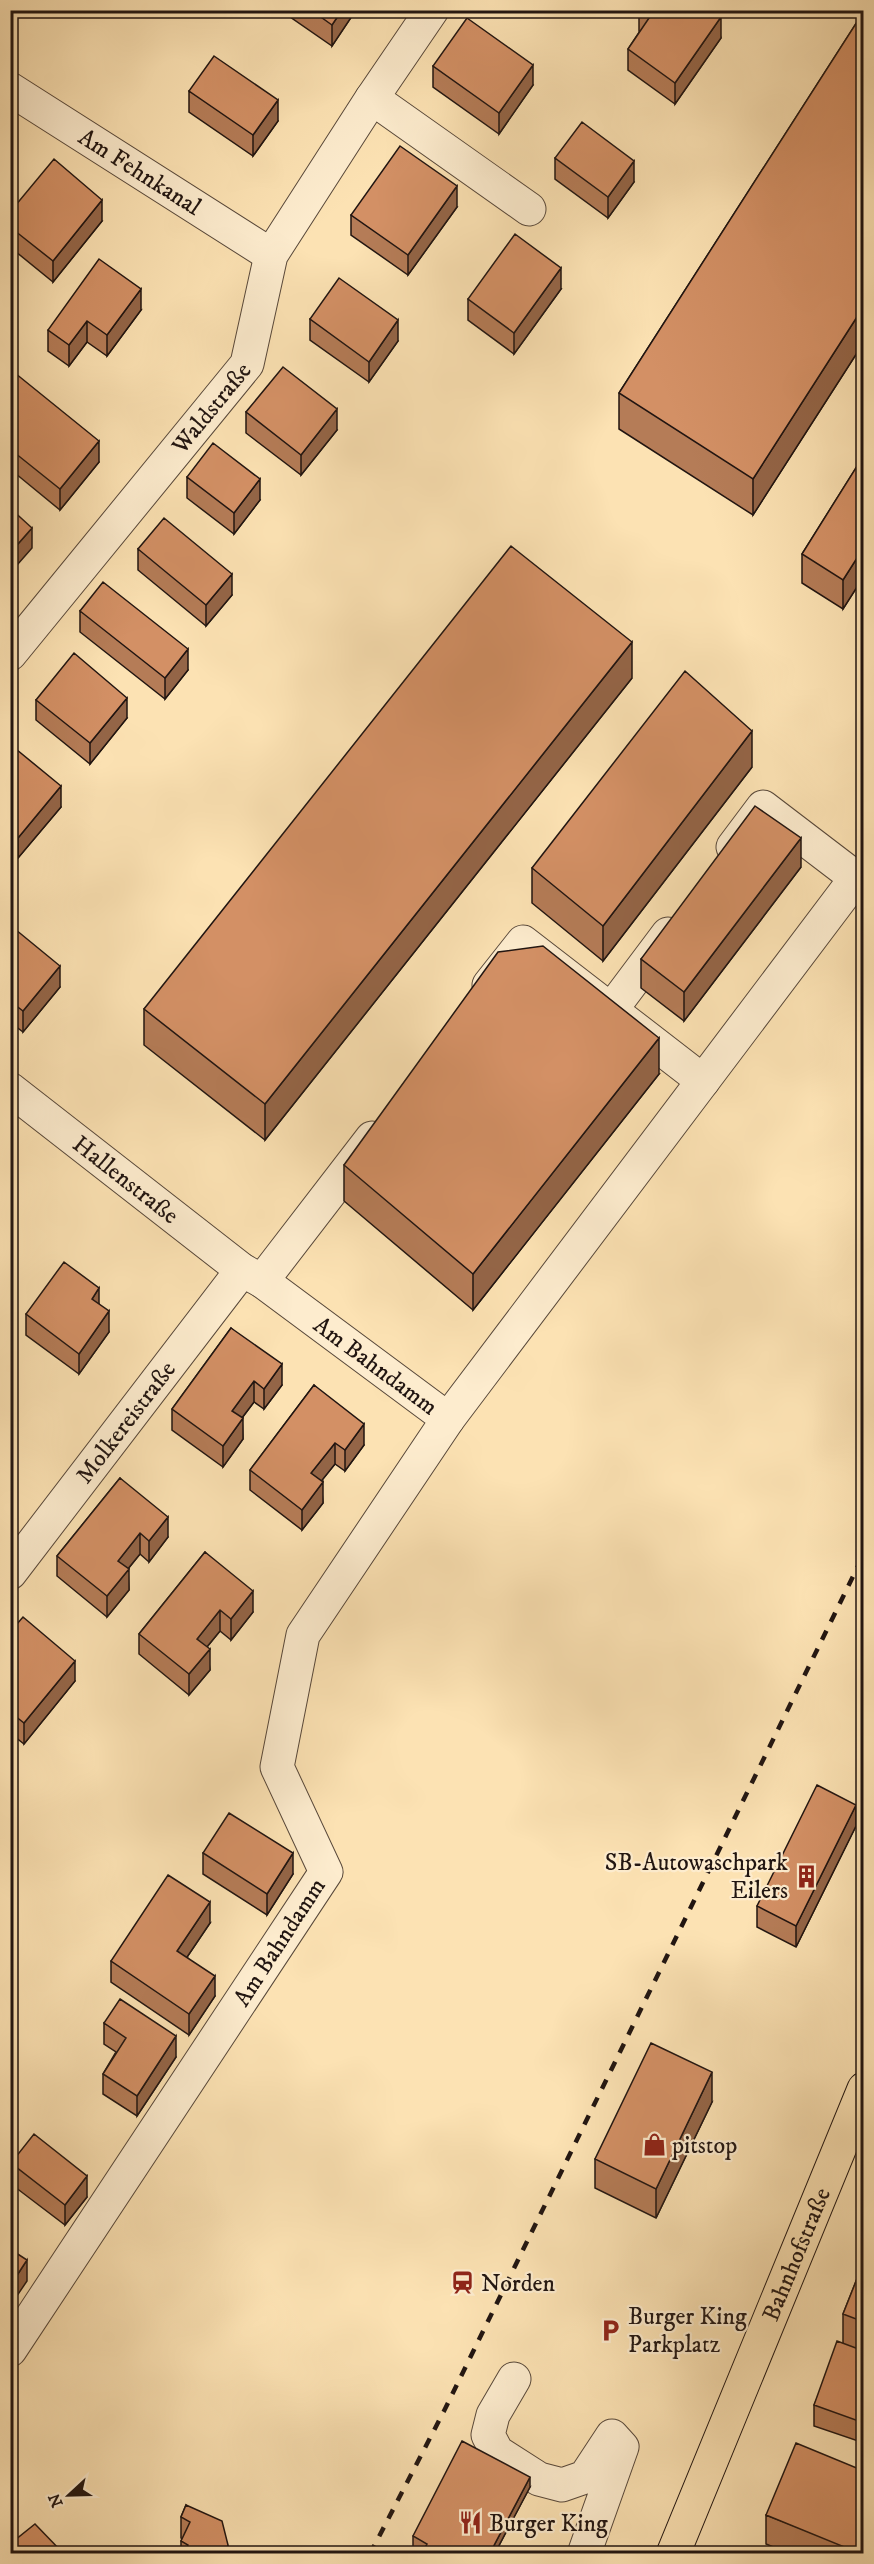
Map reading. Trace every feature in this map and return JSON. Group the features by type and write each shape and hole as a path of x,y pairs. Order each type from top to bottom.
{"main road":[{"name":"Bahnhofstraße","path":"673,2553 864,2089"}],"street":[{"name":"Waldstraße","path":"10,654 247,364 271,255 372,98 432,10"},
{"name":"Am Fehnkanal","path":"10,89 271,255"},
{"path":"372,98 529,209"},
{"path":"448,1419 856,878 763,807 715,872"},
{"path":"611,1010 687,908"},
{"path":"472,1008 523,942 703,1081"},
{"name":"Hallenstraße","path":"10,1089 252,1275"},
{"name":"Molkereistraße","path":"10,1573 252,1275 392,1112"},
{"name":"Am Bahndamm","path":"10,2350 326,1872 278,1767 303,1635 448,1419 252,1275"},
{"path":"514,2379 493,2415 488,2435 497,2452 539,2479 562,2485 585,2477 612,2436 622,2447 584,2553"}],"building":[{"path":"311,10 342,10 332,25"},
{"path":"640,10 712,10 721,17 675,83 628,49 649,18"},
{"path":"864,11 864,306 753,479 619,393"},
{"path":"467,18 533,65 499,113 433,66"},
{"path":"214,56 278,100 253,135 189,91"},
{"path":"582,122 634,161 608,197 555,158"},
{"path":"400,146 457,186 408,255 351,215"},
{"path":"54,159 102,200 53,261 10,227 10,212"},
{"path":"515,234 561,268 514,333 468,299"},
{"path":"99,259 141,289 107,335 87,321 69,345 48,330"},
{"path":"339,278 398,320 369,362 310,319"},
{"path":"283,367 337,409 301,455 246,412"},
{"path":"10,369 99,441 60,489 10,449"},
{"path":"213,443 260,479 234,513 187,477"},
{"path":"864,455 864,547 843,580 802,554"},
{"path":"10,508 32,528 10,553"},
{"path":"164,518 232,574 206,605 138,549"},
{"path":"511,546 632,642 265,1104 144,1009"},
{"path":"103,582 188,649 165,678 80,611"},
{"path":"74,653 127,698 90,743 36,700"},
{"path":"685,671 752,731 603,926 532,868"},
{"path":"11,745 61,786 18,838 10,831"},
{"path":"755,806 801,838 684,992 641,959"},
{"path":"10,925 60,966 23,1011 10,1001"},
{"path":"543,946 659,1038 473,1274 344,1165 498,952"},
{"path":"64,1262 99,1288 92,1299 109,1311 79,1354 26,1314"},
{"path":"231,1328 282,1364 264,1389 254,1381 232,1411 243,1418 223,1446 172,1409"},
{"path":"314,1385 364,1424 345,1450 335,1443 311,1473 323,1482 302,1510 250,1470"},
{"path":"120,1478 168,1517 149,1541 140,1533 118,1561 129,1569 107,1596 57,1556"},
{"path":"205,1552 253,1591 231,1619 220,1610 197,1639 210,1649 189,1674 139,1634"},
{"path":"23,1617 75,1661 24,1723 10,1712 10,1632"},
{"name":"SB-Autowaschpark Eilers","path":"817,1785 856,1805 796,1926 757,1906"},
{"path":"229,1813 293,1853 267,1894 203,1853"},
{"path":"168,1875 210,1902 177,1951 215,1976 189,2014 111,1961"},
{"path":"120,1999 176,2036 137,2096 103,2074 126,2038 104,2023"},
{"name":"pitstop","path":"651,2043 712,2072 656,2189 595,2159"},
{"path":"34,2134 87,2176 65,2205 11,2163"},
{"path":"10,2249 27,2260 10,2286"},
{"path":"864,2261 864,2322 843,2314"},
{"path":"837,2341 864,2351 864,2423 814,2405"},
{"path":"462,2441 530,2477 490,2553 422,2553 427,2544 413,2536"},
{"path":"796,2443 864,2471 864,2553 859,2553 766,2515"},
{"path":"186,2505 222,2521 228,2545 224,2553 184,2553 188,2545 181,2541 190,2522 181,2517"},
{"path":"35,2524 63,2553 10,2553 10,2544"}],"railway":[{"path":"370,2554 444,2411 864,1554"}],"place":[{"name":"SB-Autowaschpark Eilers","path":"806,1876"},
{"name":"pitstop","path":"654,2145"},
{"name":"Norden","path":"463,2283"},
{"name":"Burger King Parkplatz","path":"610,2330"},
{"name":"Burger King","path":"471,2523"}]}
